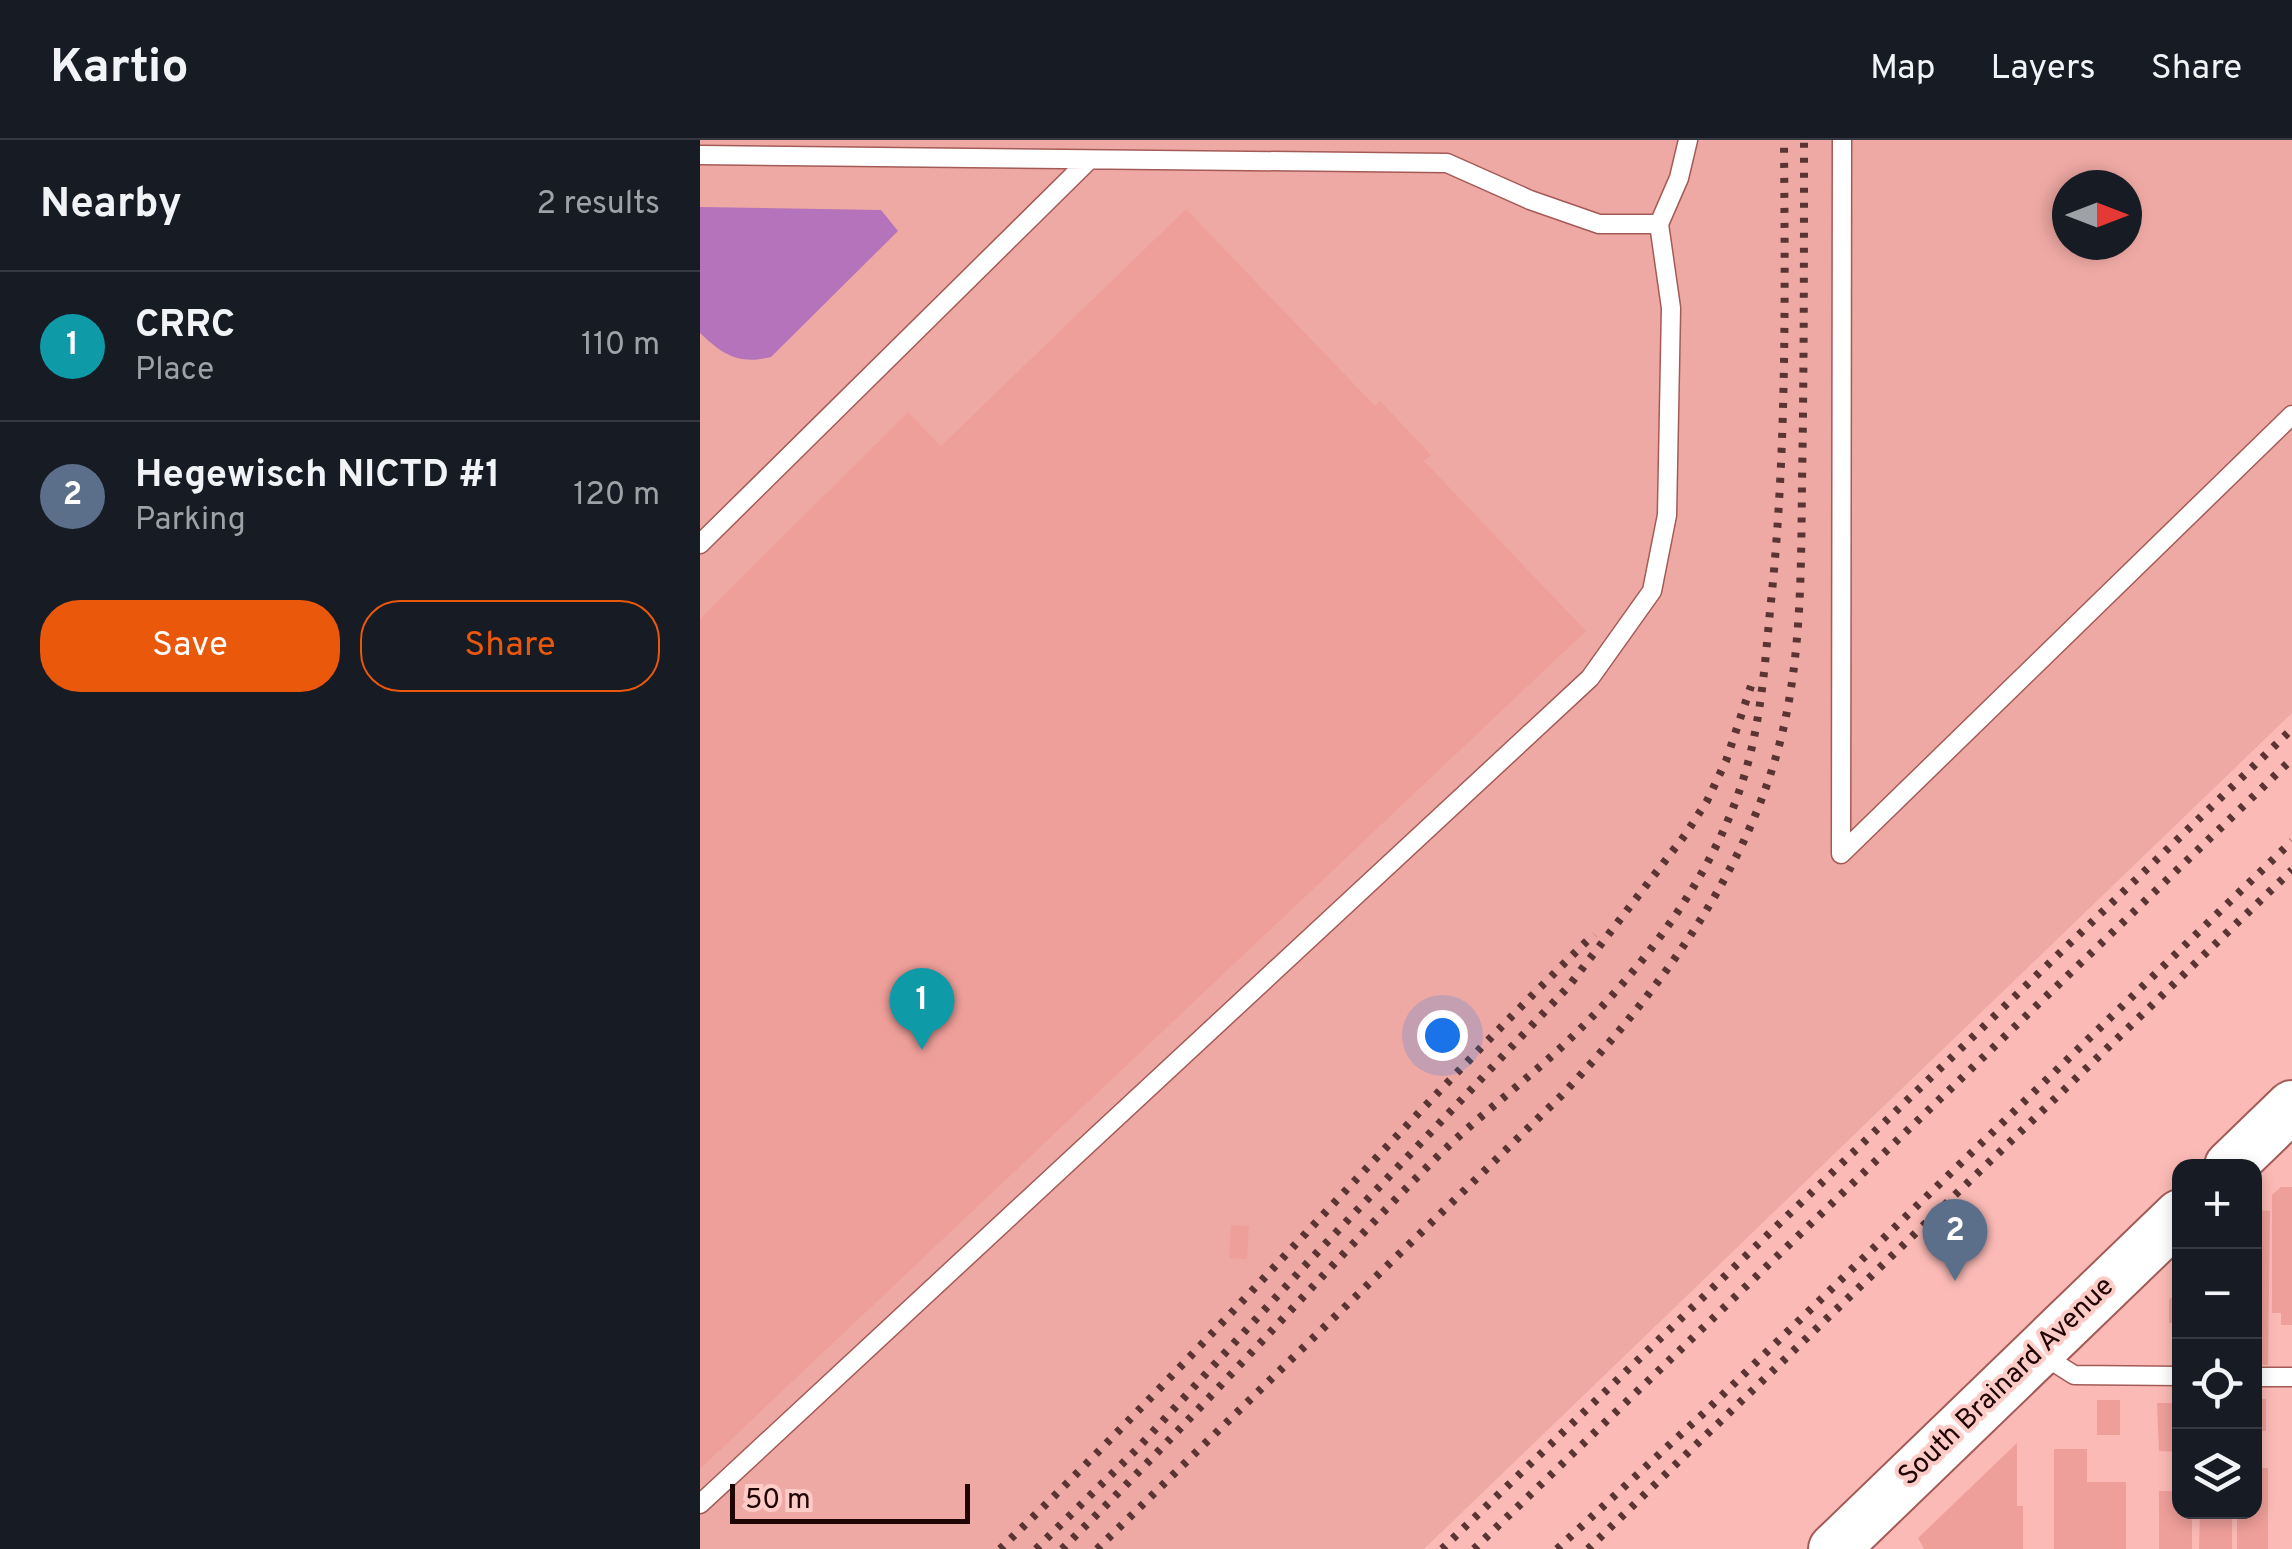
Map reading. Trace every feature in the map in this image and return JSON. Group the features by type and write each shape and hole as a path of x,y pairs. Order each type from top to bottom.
{"main road":[{"path":"2238,1159 2284,1121"},
{"name":"South Brainard Avenue","path":"1834,1549 2172,1223"}],"lane":[{"path":"700,1504 1590,678 1652,591 1667,516 1671,308 1659,224 1679,178 1688,140"},
{"path":"1842,140 1842,854 2292,415"},
{"path":"700,156 1447,163 1530,200 1599,224 1659,224"},
{"path":"700,544 1089,160"},
{"path":"2038,1352 2074,1375 2172,1376"},
{"path":"2262,1376 2292,1377"}],"shaded area":[{"path":"700,140 2292,140 2292,713 1424,1549 700,1549"},
{"path":"700,207 881,210 898,231 771,357 741,359 716,347 700,333"}],"building":[{"path":"1186,209 1375,406 1380,401 1431,455 1424,461 1586,631 700,1469 700,619 908,412 941,446"},
{"path":"2281,1187 2292,1187 2292,1325 2281,1325 2281,1313 2272,1313 2272,1195"},
{"path":"2262,1210 2270,1211 2268,1365 2262,1365"},
{"path":"1231,1225 1249,1226 1247,1259 1229,1258"},
{"path":"2172,1297 2172,1323 2169,1323"},
{"path":"2262,1399 2266,1399 2266,1431 2262,1431"},
{"path":"2097,1400 2120,1400 2120,1435 2097,1435"},
{"path":"2157,1403 2172,1403 2172,1452 2159,1451"},
{"path":"2017,1443 2017,1506 2023,1506 2023,1549 1924,1549 1918,1538"},
{"path":"2054,1449 2087,1449 2087,1482 2126,1482 2126,1549 2054,1549"},
{"path":"2262,1468 2268,1468 2268,1549 2237,1549 2237,1519 2262,1519"},
{"path":"2159,1491 2172,1491 2172,1519 2192,1519 2192,1549 2159,1549"},
{"path":"2200,1519 2232,1519 2232,1549 2199,1549"}],"railway":[{"path":"1062,1549 1435,1159 1601,1008 1677,913 1717,843 1751,750 1762,691 1776,552 1782,435 1784,140"},
{"path":"1097,1549 1594,1060 1628,1021 1689,937 1740,848 1777,753 1796,652 1801,550 1804,140"},
{"path":"1036,1549 1137,1449 1568,987 1707,801 1726,761 1751,686"},
{"path":"1442,1549 2292,729"},
{"path":"1474,1549 2292,759"},
{"path":"1557,1549 1707,1410 2292,841"},
{"path":"1588,1549 2292,870"},
{"path":"1000,1549 1151,1397 1444,1086 1594,934"}],"place":[{"name":"CRRC","path":"922,1050"},
{"name":"Hegewisch NICTD #1","path":"1955,1281"}]}
